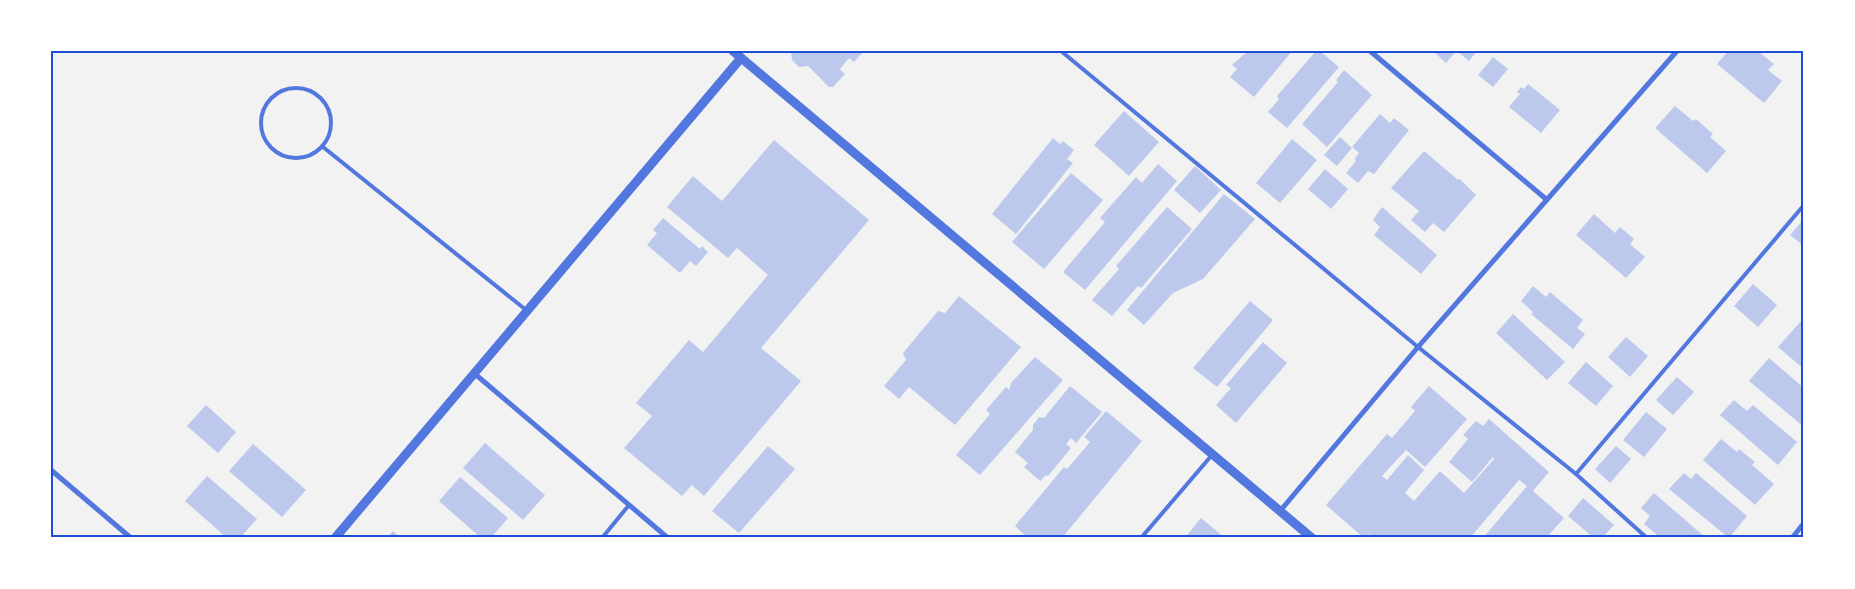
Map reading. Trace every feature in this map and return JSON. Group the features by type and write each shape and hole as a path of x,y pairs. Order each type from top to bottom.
{"street":[{"path":"733,51 744,55 1212,455 1312,538"},
{"path":"1370,51 1546,199"},
{"path":"1280,511 1418,347 1677,51"},
{"path":"335,538 744,55"},
{"path":"475,374 668,538"},
{"path":"52,472 130,538"},
{"path":"1792,538 1804,523"}],"lane":[{"path":"1061,51 1418,347 1576,474 1647,538"},
{"path":"300,88 317,94 326,102 331,112 332,125 330,136 323,147 304,158 281,155 272,148 265,139 261,128 265,106 272,96 282,90 300,88"},
{"path":"323,147 527,312"},
{"path":"1576,474 1804,205"},
{"path":"1141,538 1212,455"},
{"path":"602,538 629,505"}],"building":[{"path":"791,51 864,51 854,62 849,58 840,69 845,74 833,87 829,87 808,66 799,67 792,60"},
{"path":"1248,51 1292,51 1254,97 1230,77 1237,69 1232,65"},
{"path":"1316,51 1320,51 1339,67 1287,128 1268,112 1279,99 1277,96"},
{"path":"1433,51 1456,51 1446,63"},
{"path":"1457,51 1477,51 1469,61"},
{"path":"1728,51 1758,51 1774,64 1768,70 1782,81 1764,103 1717,64"},
{"path":"1493,57 1508,69 1493,87 1478,75"},
{"path":"1344,70 1372,95 1327,147 1302,124 1338,82 1336,80"},
{"path":"1528,84 1560,110 1541,133 1509,107 1520,94 1517,92 1521,87 1524,89"},
{"path":"1675,106 1693,121 1696,119 1713,134 1710,137 1726,151 1707,173 1655,128"},
{"path":"1124,111 1159,142 1129,176 1094,145"},
{"path":"1380,114 1390,123 1394,118 1409,130 1374,174 1368,171 1358,183 1346,173 1356,161 1355,158 1359,153 1352,147"},
{"path":"1340,137 1352,148 1337,166 1324,155"},
{"path":"1053,138 1060,144 1063,141 1074,150 1067,159 1073,163 1016,234 992,214"},
{"path":"1292,139 1317,160 1280,203 1256,183"},
{"path":"774,140 869,220 761,348 801,381 704,496 692,485 682,496 624,448 652,416 636,403 689,340 703,352 768,275 737,248 728,258 667,207 693,176 722,201"},
{"path":"1424,151 1458,180 1459,178 1476,195 1444,232 1433,223 1425,232 1411,220 1419,211 1391,188"},
{"path":"1158,164 1177,181 1085,290 1063,272 1105,222 1100,218 1136,177 1142,183"},
{"path":"1195,166 1221,190 1200,213 1174,190"},
{"path":"1325,169 1348,189 1331,209 1308,189"},
{"path":"1071,173 1103,200 1044,269 1012,242"},
{"path":"1224,194 1255,219 1203,279 1173,293 1144,325 1127,310"},
{"path":"1167,207 1192,229 1141,288 1138,286 1112,316 1092,300 1119,269 1116,266"},
{"path":"1382,207 1437,255 1421,274 1374,235 1380,227 1373,220"},
{"path":"1594,214 1615,233 1620,227 1634,239 1630,244 1645,257 1626,278 1576,235"},
{"path":"663,218 700,249 702,246 708,252 696,266 690,261 680,273 647,245 657,233 653,230"},
{"path":"1804,219 1804,246 1790,235"},
{"path":"1753,284 1777,305 1758,327 1734,306"},
{"path":"1533,286 1546,297 1550,292 1583,320 1577,328 1585,334 1573,349 1531,314 1533,312 1521,301"},
{"path":"959,296 1021,347 955,425 909,387 899,399 884,386 906,360 903,353 938,311 945,313"},
{"path":"1250,301 1273,320 1217,387 1193,368"},
{"path":"1513,314 1565,362 1547,380 1496,333"},
{"path":"1801,321 1804,323 1804,369 1778,347"},
{"path":"1626,337 1648,356 1630,377 1608,357"},
{"path":"1263,342 1287,363 1236,423 1216,405 1231,388 1226,385"},
{"path":"1035,357 1063,380 980,475 956,455 990,414 986,410 1006,387 1009,390 1011,383"},
{"path":"1769,358 1804,388 1804,427 1749,381"},
{"path":"1586,362 1613,386 1596,406 1568,383"},
{"path":"1677,377 1694,392 1673,415 1656,400"},
{"path":"1070,386 1102,412 1076,443 1071,438 1066,444 1071,448 1048,476 1046,475 1040,481 1024,467 1028,463 1015,452 1033,430 1033,425 1039,417 1044,418"},
{"path":"1429,386 1467,419 1425,467 1406,450 1382,476 1387,480 1408,455 1424,470 1405,493 1414,501 1440,471 1464,493 1494,459 1493,457 1472,482 1449,462 1468,439 1463,435 1476,421 1483,426 1489,419 1549,472 1533,491 1564,518 1546,538 1483,538 1527,486 1519,480 1470,538 1374,538 1370,534 1364,538 1326,505 1387,434 1392,438 1415,411 1411,407"},
{"path":"1734,400 1747,411 1753,405 1797,442 1778,465 1720,415"},
{"path":"206,405 236,432 218,453 187,426"},
{"path":"1106,411 1142,441 1062,538 1028,538 1015,526 1064,467 1067,469 1090,442 1084,437"},
{"path":"1646,412 1667,429 1644,457 1623,440"},
{"path":"1721,439 1737,452 1739,449 1755,462 1752,465 1774,484 1755,505 1703,460"},
{"path":"485,443 545,495 523,520 463,468"},
{"path":"253,444 306,490 282,517 229,471"},
{"path":"768,446 795,469 739,533 712,511"},
{"path":"1616,446 1631,459 1610,483 1595,469"},
{"path":"1684,473 1691,479 1696,473 1747,516 1729,538 1669,489"},
{"path":"207,476 257,519 240,538 227,538 185,501"},
{"path":"460,477 508,518 491,538 481,538 439,501"},
{"path":"1654,493 1706,538 1661,538 1644,524 1650,516 1641,508"},
{"path":"1583,498 1614,525 1602,538 1594,538 1568,516"},
{"path":"1201,518 1225,538 1185,538"},
{"path":"393,531 401,538 387,538"}]}
